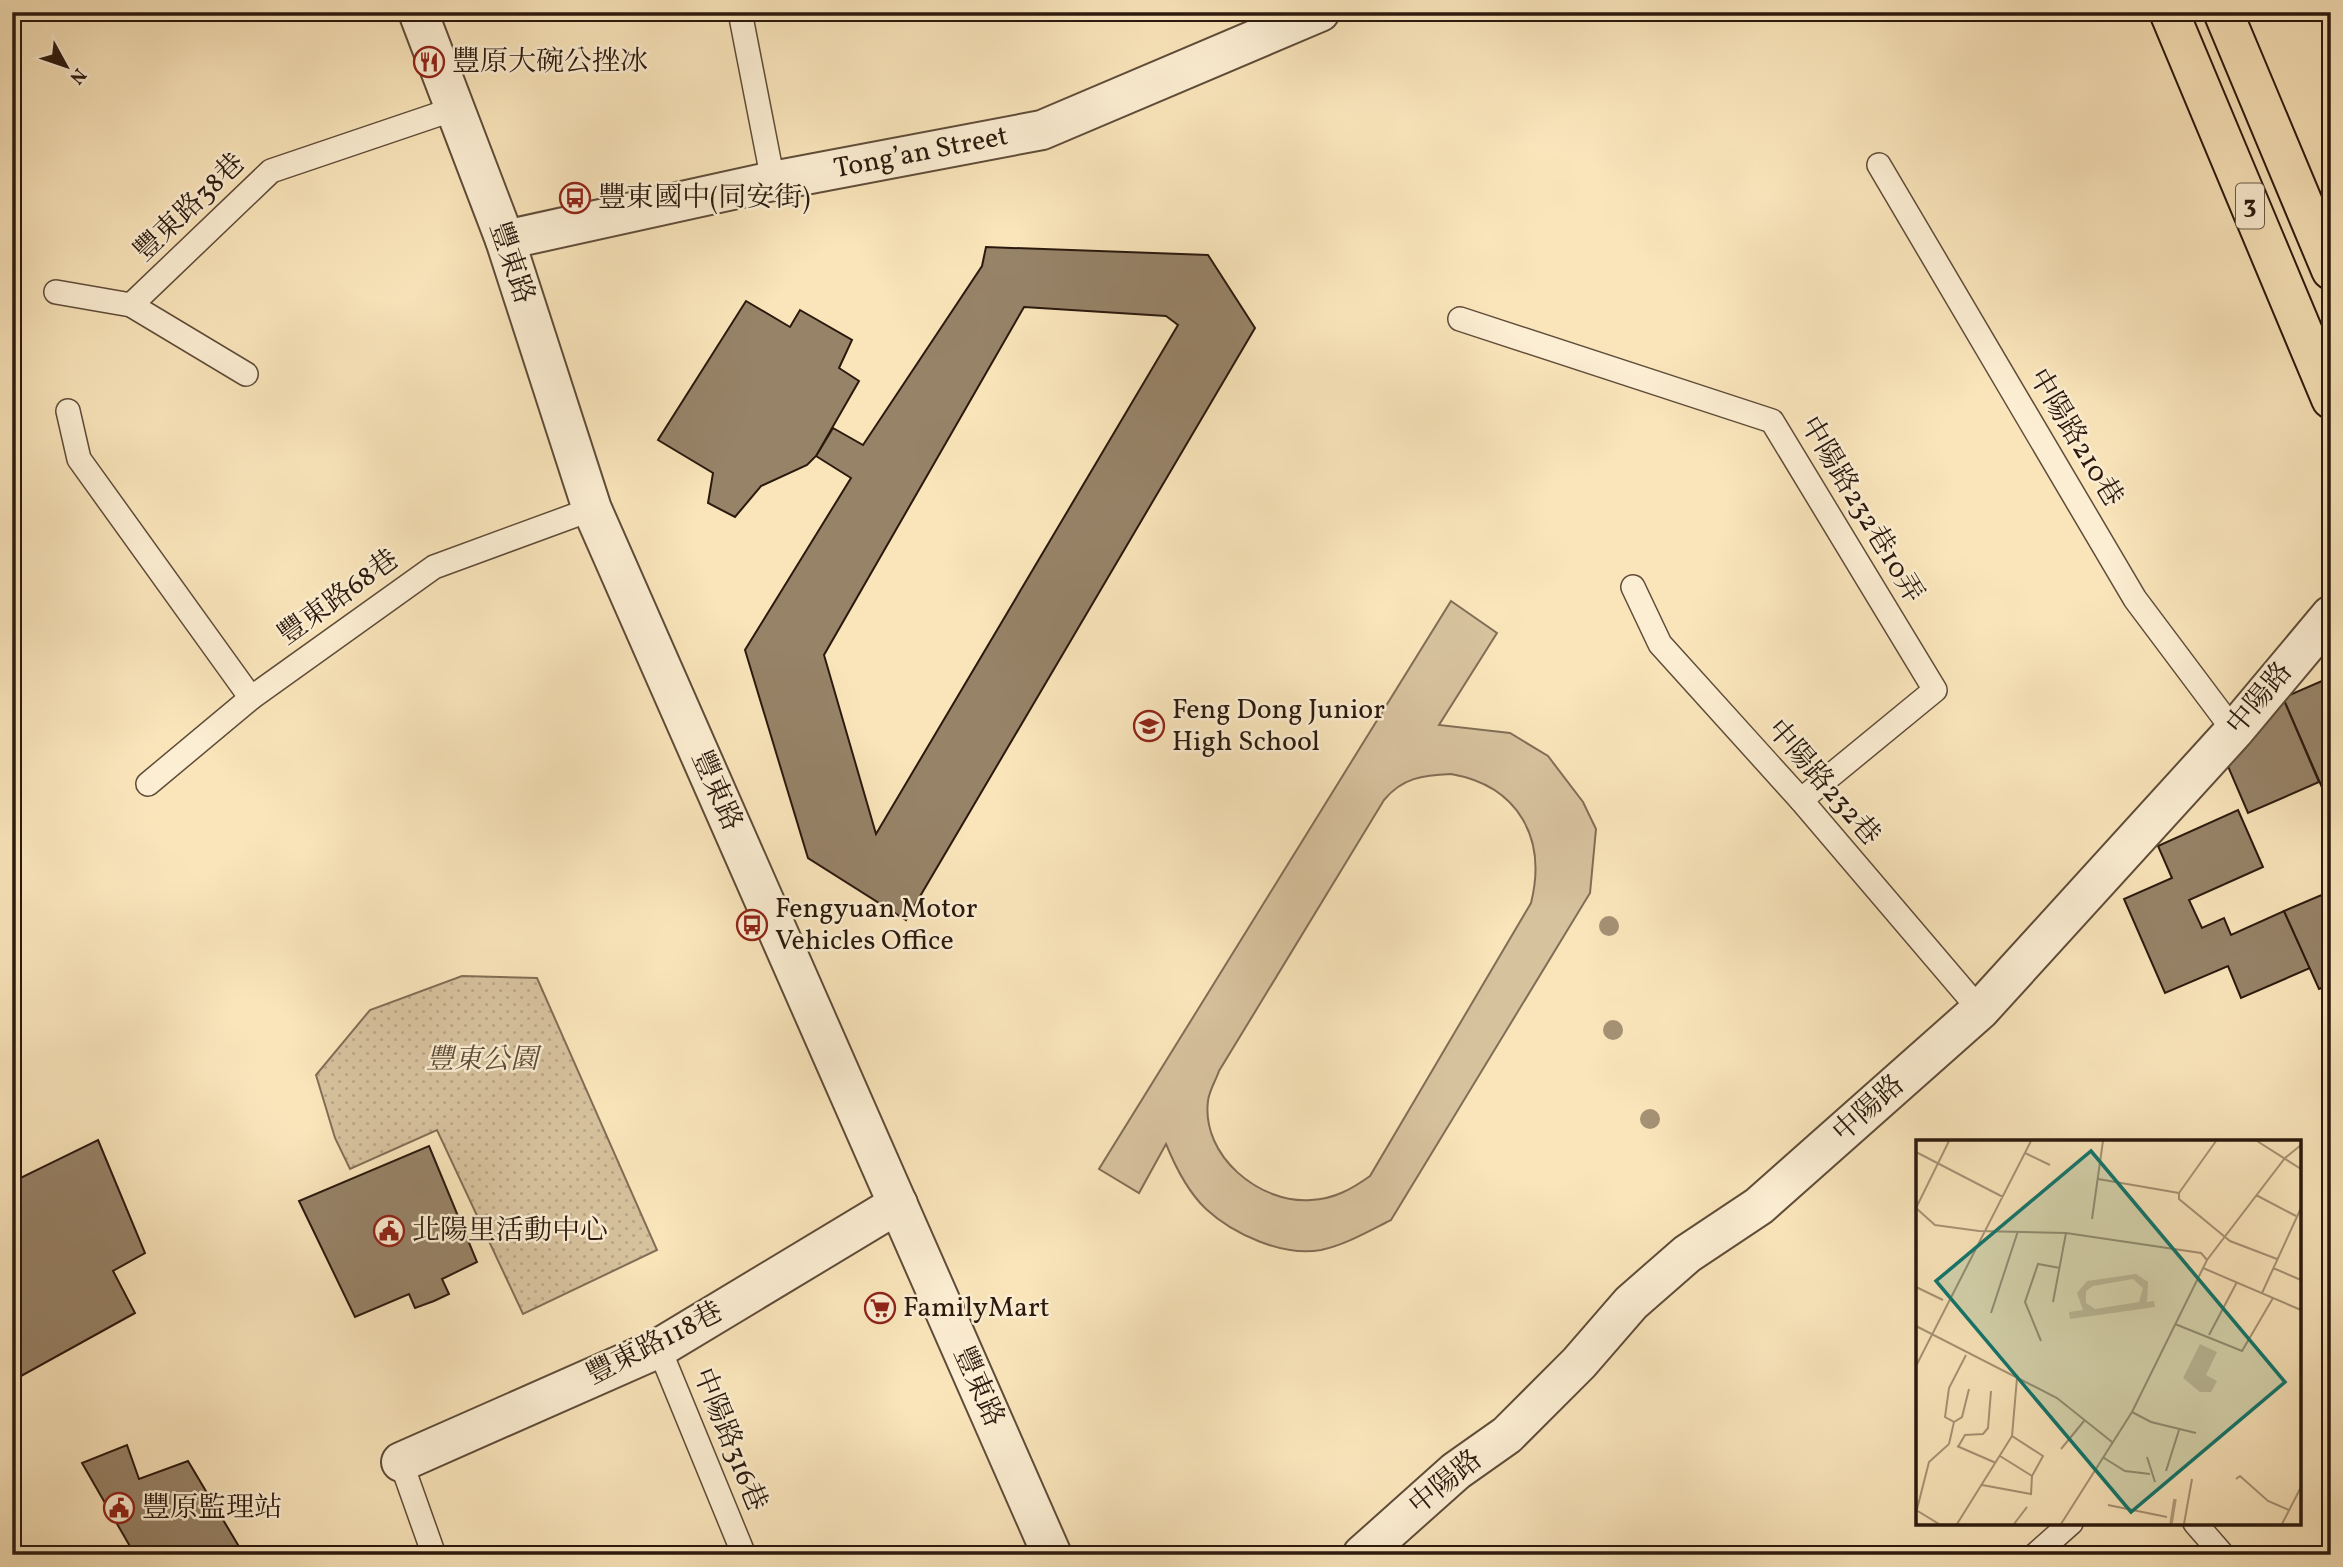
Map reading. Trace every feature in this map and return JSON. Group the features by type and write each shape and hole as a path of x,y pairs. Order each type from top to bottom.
{"main road":[{"name":"3","path":"2169,12 2331,400"},
{"name":"3","path":"2223,12 2331,270"}],"street":[{"name":"豐東路","path":"418,12 505,240 592,509 1052,1555"},
{"name":"Tong’an Street","path":"505,240 773,181 1042,130 1320,12"},
{"name":"中陽路","path":"1362,1555 1456,1471 1507,1435 1579,1363 1631,1303 1678,1262 1759,1206 1980,1010 2234,731 2331,615"},
{"name":"豐東路118巷","path":"401,1462 659,1348 898,1204"}],"lane":[{"path":"740,12 773,181"},
{"name":"豐東路38巷","path":"131,305 271,171 454,109"},
{"name":"中陽路210巷","path":"1879,165 2135,599 2234,731"},
{"path":"56,292 131,305 246,374"},
{"name":"中陽路232巷10弄","path":"1460,319 1772,421 1935,690 1801,800"},
{"path":"68,411 79,460 251,698"},
{"name":"豐東路68巷","path":"148,784 251,698 433,567 592,509"},
{"name":"中陽路232巷","path":"1633,587 1660,644 1801,800 1980,1010"},
{"name":"中陽路316巷","path":"659,1348 744,1555"},
{"path":"401,1462 434,1555"},
{"path":"2035,1555 2069,1525"},
{"path":"2197,1525 2223,1555"}],"green space":[{"path":"1451,601 1497,633 1439,725 1510,733 1548,756 1583,802 1596,829 1590,893 1391,1220 1330,1248 1291,1250 1259,1242 1244,1235 1206,1209 1193,1195 1166,1144 1139,1193 1099,1169","holes":["1451,774 1475,780 1510,803 1531,837 1535,858 1531,903 1370,1176 1342,1192 1311,1200 1272,1194 1254,1185 1224,1158 1208,1121 1208,1101 1219,1071 1384,800 1406,782 1431,775"]},
{"name":"豐東公園","path":"462,976 537,978 657,1250 523,1314 437,1130 350,1169 335,1138 316,1075 370,1010"}],"building":[{"path":"986,247 1208,255 1255,328 906,920 808,858 745,650 851,478 816,456 833,428 863,445 982,266","holes":["1024,307 1166,316 1178,325 876,834 824,655"]},
{"path":"746,301 790,327 800,310 852,340 839,368 859,381 816,456 807,465 761,486 735,517 708,503 713,473 658,440"},
{"path":"2331,677 2331,808 2283,698"},
{"path":"2283,698 2319,782 2248,813 2212,729"},
{"path":"2238,810 2263,867 2189,900 2202,928 2224,918 2231,935 2284,911 2310,968 2241,998 2228,966 2165,993 2124,899 2172,878 2158,846"},
{"path":"2331,891 2331,984 2319,989 2284,911"},
{"path":"98,1140 145,1253 113,1271 135,1313 12,1381 12,1182"},
{"name":"北陽里活動中心","path":"429,1146 477,1262 442,1279 449,1294 434,1301 415,1308 409,1294 355,1317 299,1201"},
{"path":"127,1445 139,1479 188,1461 244,1555 135,1555 82,1463"}],"place":[{"name":"豐原大碗公挫冰","path":"429,62"},
{"name":"豐東國中(同安街)","path":"575,198"},
{"name":"Feng Dong Junior High School","path":"1149,726"},
{"name":"Fengyuan Motor Vehicles Office","path":"752,925"},
{"name":"北陽里活動中心","path":"389,1231"},
{"name":"FamilyMart","path":"880,1308"},
{"name":"豐原監理站","path":"119,1508"}]}
